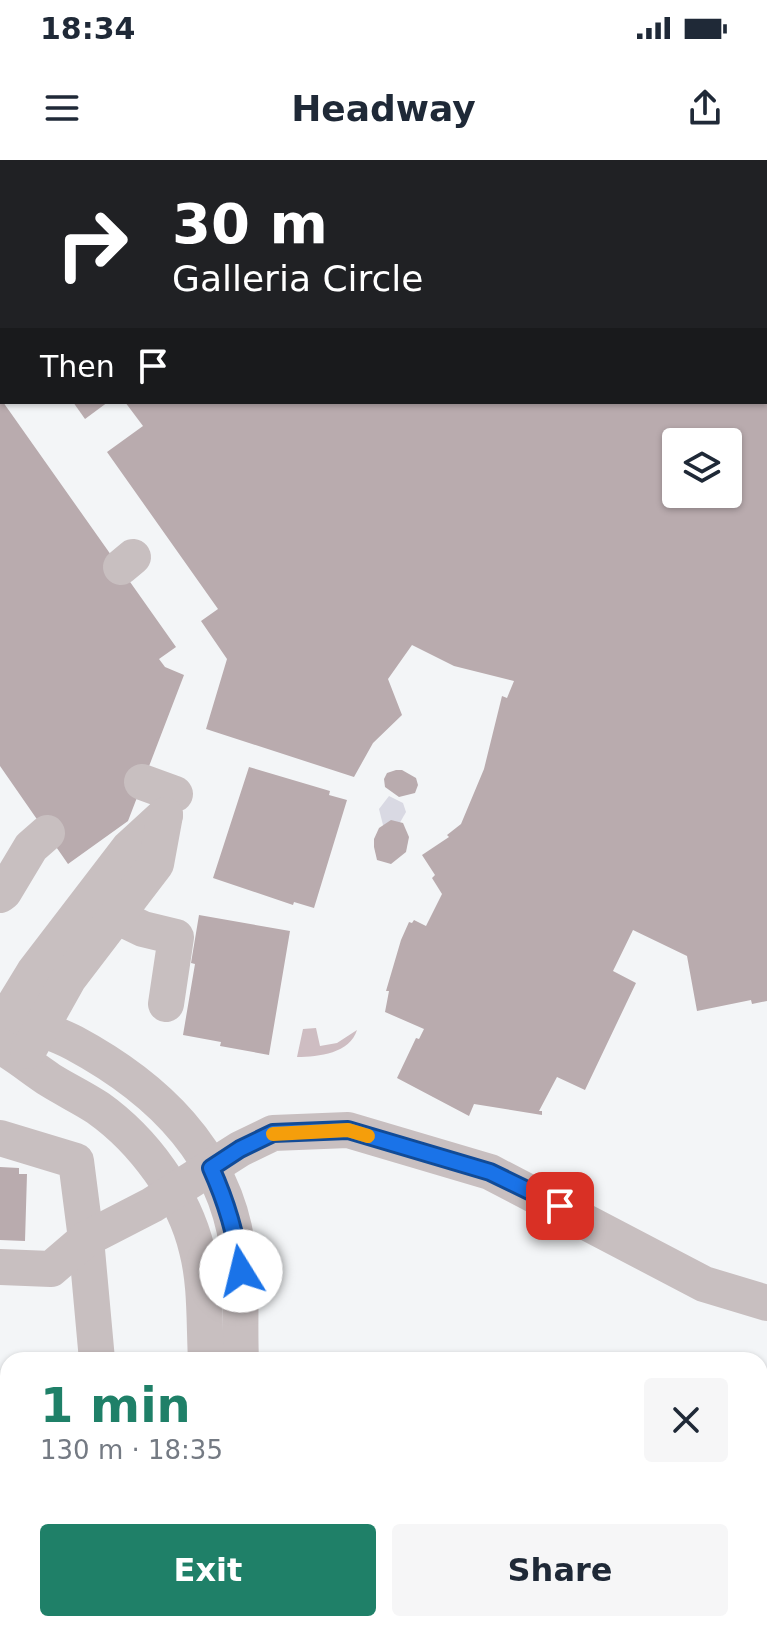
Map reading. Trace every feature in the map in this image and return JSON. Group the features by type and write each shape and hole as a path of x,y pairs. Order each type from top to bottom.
{"street":[{"path":"165,815 156,864 69,978 12,1032 34,972 129,848 165,815"},
{"path":"0,895 31,847 47,833"},
{"path":"116,916 143,929 176,937 166,1004"},
{"path":"12,1032 71,1041 164,1105 191,1135 222,1193 237,1240 241,1271 241,1352"},
{"path":"12,1032 50,1080 97,1108 135,1140 172,1193 192,1230 198,1254 205,1352"},
{"path":"0,1267 51,1269 86,1239 273,1133 348,1130 490,1172 704,1284 767,1303"},
{"path":"0,1138 76,1161 96,1352"}],"shaded area":[{"path":"389,796 403,803 406,812 398,826 388,829 383,825 379,809"},
{"path":"316,1028 320,1046 337,1043 357,1030 341,1049 324,1055 297,1057 303,1029"}],"building":[{"path":"0,404 4,404 176,647 159,659 165,667 184,675 128,821 68,864 0,766"},
{"path":"74,404 105,404 85,419"},
{"path":"126,404 767,404 767,1001 752,1004 751,1000 697,1011 687,956 633,930 613,971 636,983 585,1090 557,1077 539,1111 542,1115 474,1104 469,1116 397,1078 416,1038 419,1039 424,1029 385,1012 389,991 386,991 409,922 414,920 426,926 442,894 432,878 435,875 422,855 449,837 447,835 461,824 484,769 502,696 507,698 514,681 454,666 412,645 388,679 402,715 373,743 354,777 206,729 227,659 201,621 218,609 107,452 143,426"},
{"path":"249,767 330,791 329,795 347,800 314,908 294,902 293,905 213,878"},
{"path":"396,770 416,778 418,785 415,793 399,797 385,787 387,773"},
{"path":"391,820 403,823 409,837 406,852 391,864 377,860 374,839 379,828"},
{"path":"199,915 290,931 269,1055 183,1035 195,964 191,963"},
{"path":"0,1167 19,1168 19,1174 27,1174 25,1241 0,1240"}],"slow traffic":[{"path":"273,1134 348,1130 368,1136"}],"route":[{"path":"241,1271 237,1240 211,1168 273,1133 348,1130 490,1172 560,1206"}]}
